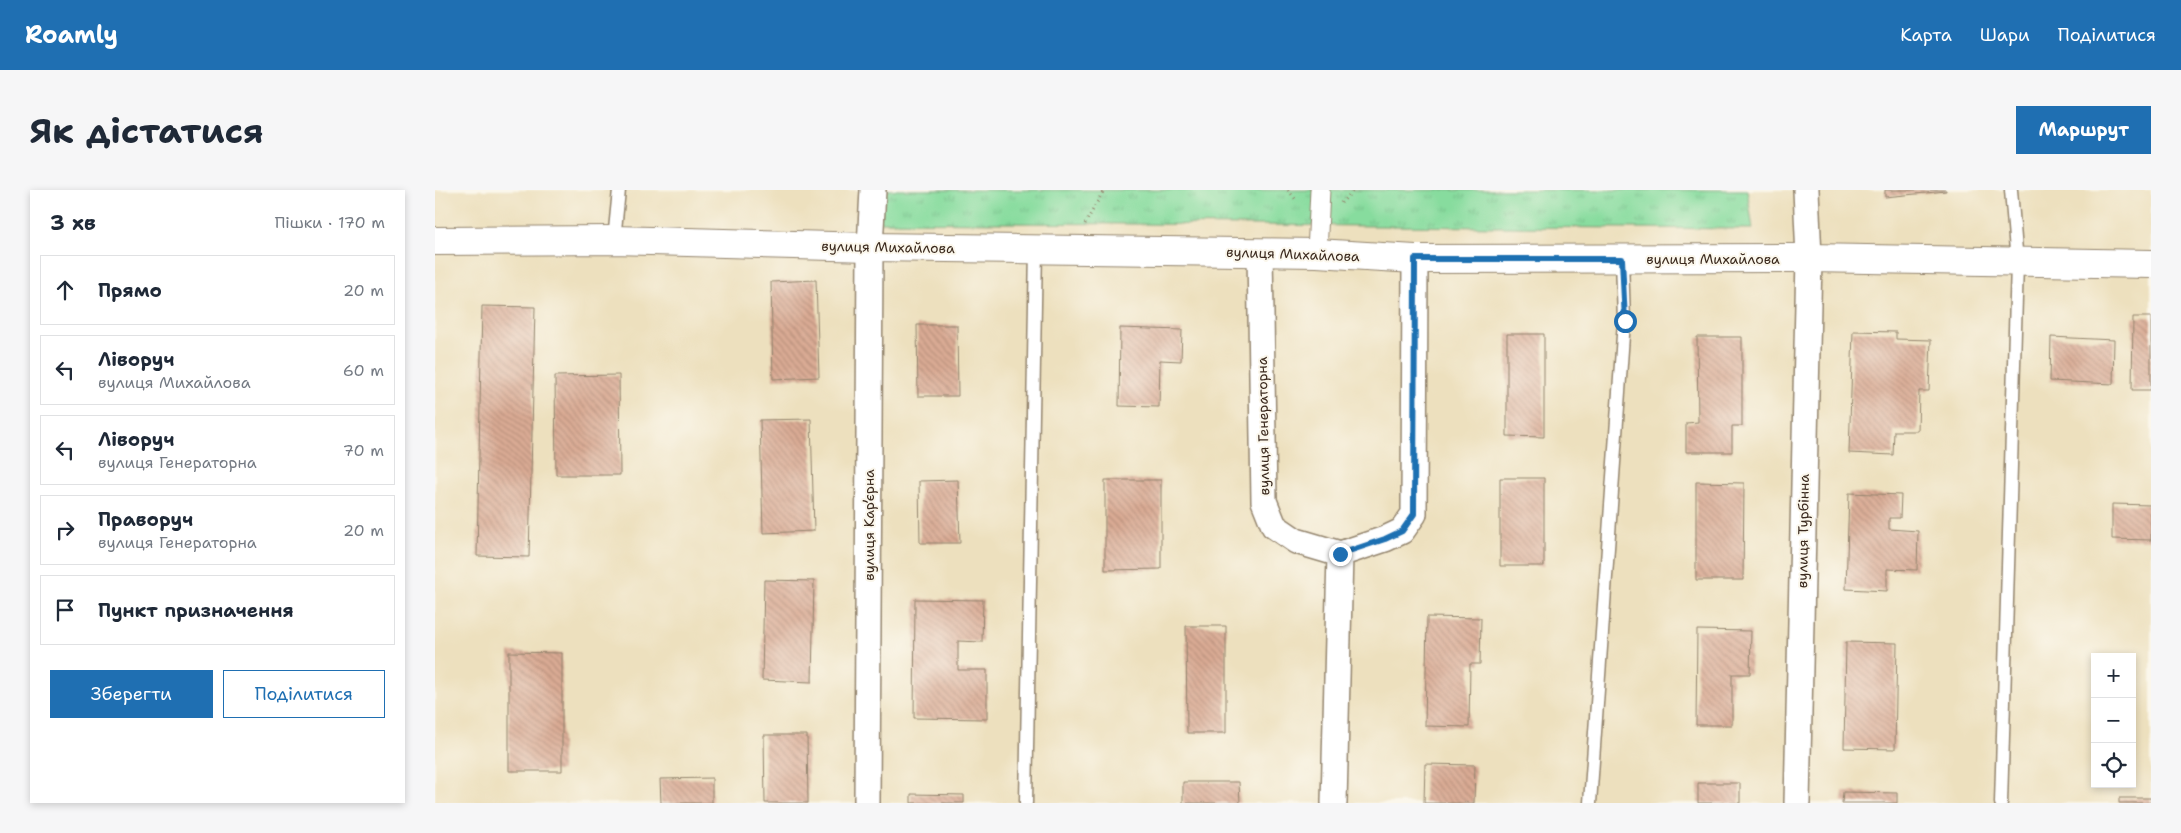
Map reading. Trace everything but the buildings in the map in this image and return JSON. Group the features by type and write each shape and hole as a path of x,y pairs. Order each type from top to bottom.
{"street":[{"name":"вулиця Кар’єрна","path":"867,803 870,248 873,190"},
{"path":"1317,253 1320,190"},
{"name":"вулиця Турбінна","path":"1797,803 1809,258 1805,190"},
{"name":"вулиця Михайлова","path":"435,240 614,240 870,248 1036,248 1317,253 1415,259 1809,258 2151,264"},
{"name":"вулиця Генераторна","path":"1260,252 1264,501 1274,526 1296,541 1340,554"},
{"path":"1334,803 1340,554 1385,539 1402,531 1414,514 1415,259"}],"lane":[{"path":"614,240 619,190"},
{"path":"2001,803 2017,263 2011,190"},
{"path":"1027,803 1036,248"},
{"path":"1590,803 1625,321 1622,259"}],"path":[{"path":"1085,224 1103,190"}],"green space":[{"path":"880,190 1747,190 1753,229 878,222"}],"route":[{"path":"1340,554 1385,539 1402,531 1414,514 1415,259 1622,259 1625,321"}]}
